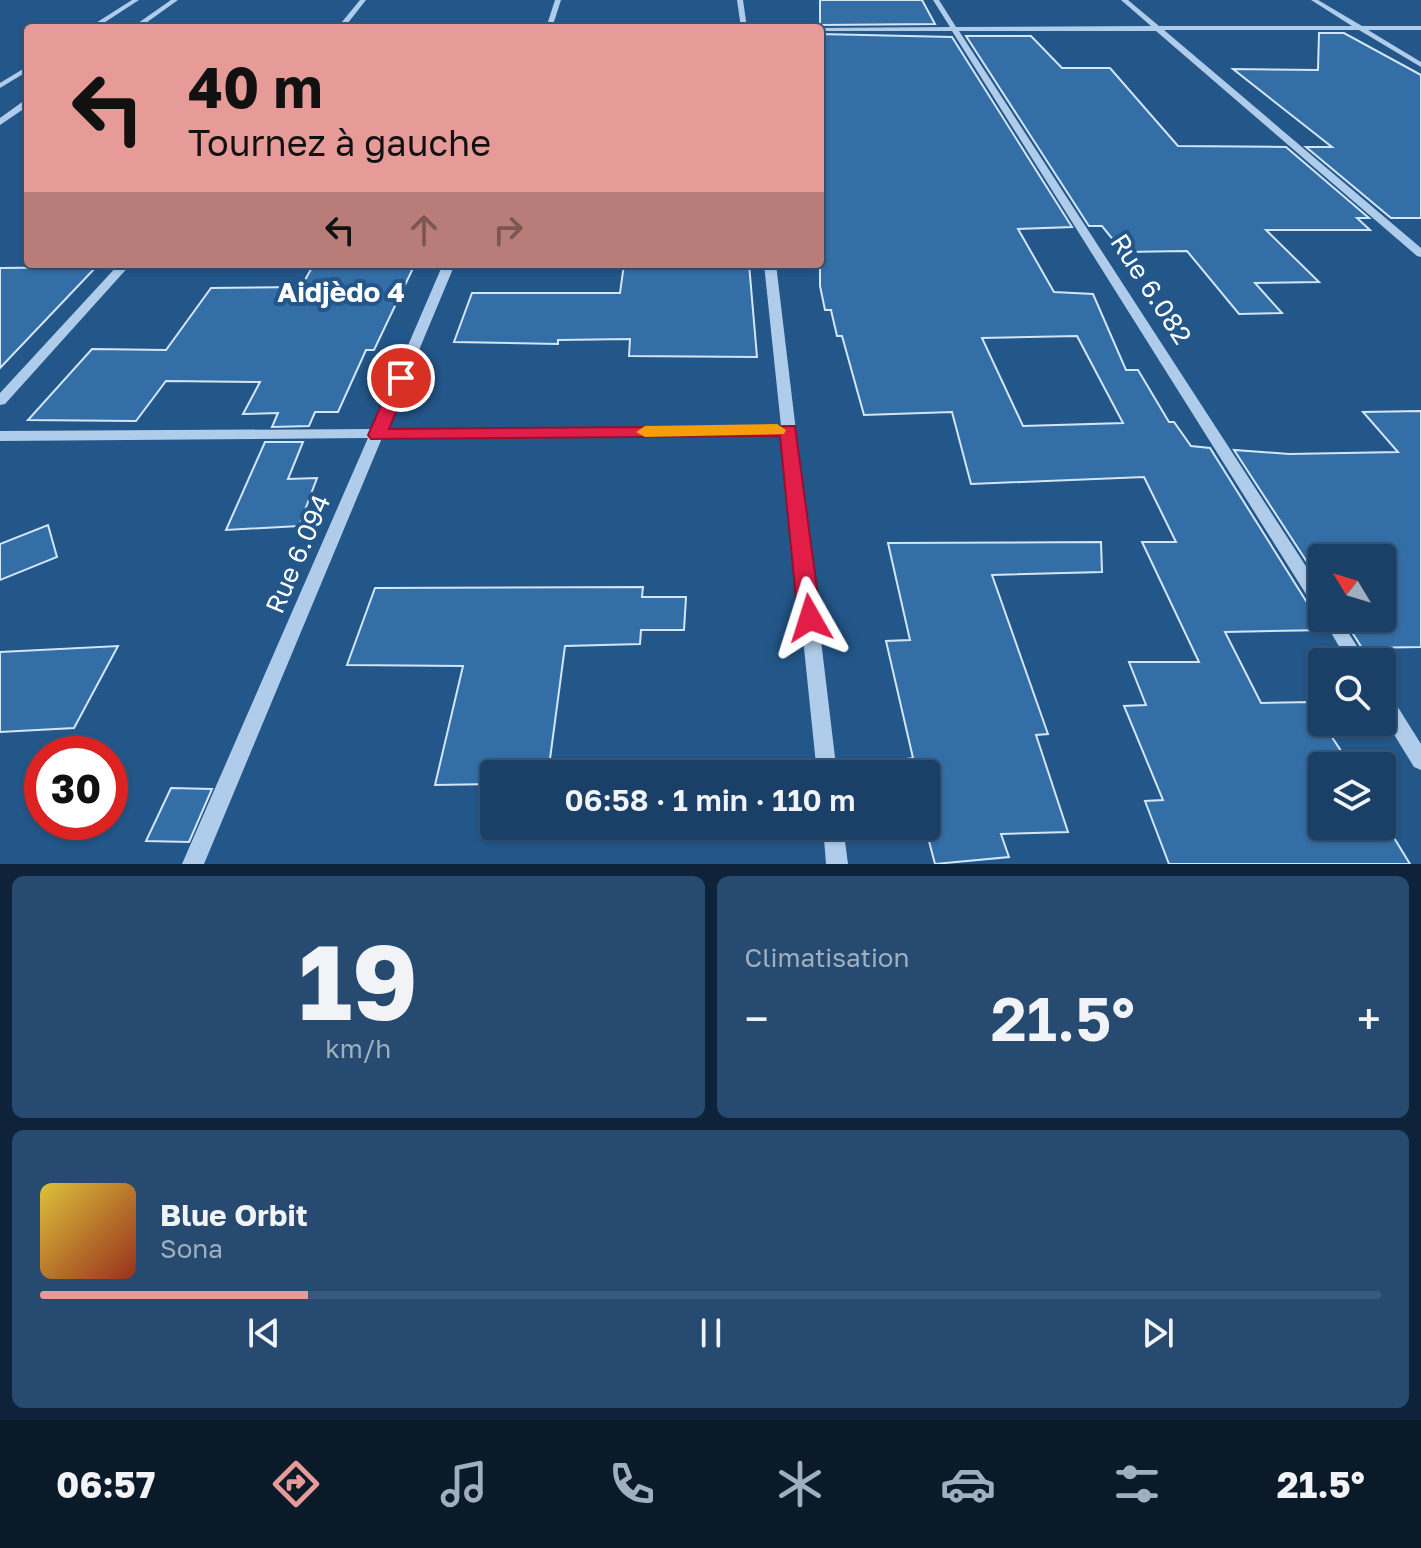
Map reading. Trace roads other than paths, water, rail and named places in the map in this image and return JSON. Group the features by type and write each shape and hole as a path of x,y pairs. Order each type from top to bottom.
{"street":[{"path":"97,24 136,0"},
{"path":"140,24 175,0"},
{"path":"343,24 363,0"},
{"path":"550,24 558,0"},
{"path":"740,0 743,24"},
{"name":"Rue 6.082","path":"936,0 1308,583"},
{"path":"1124,0 1421,254"},
{"path":"1314,0 1421,65"},
{"path":"824,29 1421,28"},
{"path":"0,86 24,71"},
{"path":"0,122 24,105"},
{"path":"0,401 121,268"},
{"name":"Rue 6.094","path":"193,864 447,268"},
{"path":"770,268 825,760"},
{"path":"0,436 789,430"},
{"path":"1396,721 1421,761"},
{"path":"834,840 837,864"}],"district":[{"name":"Aidjèdo 4","path":"341,292"}]}
